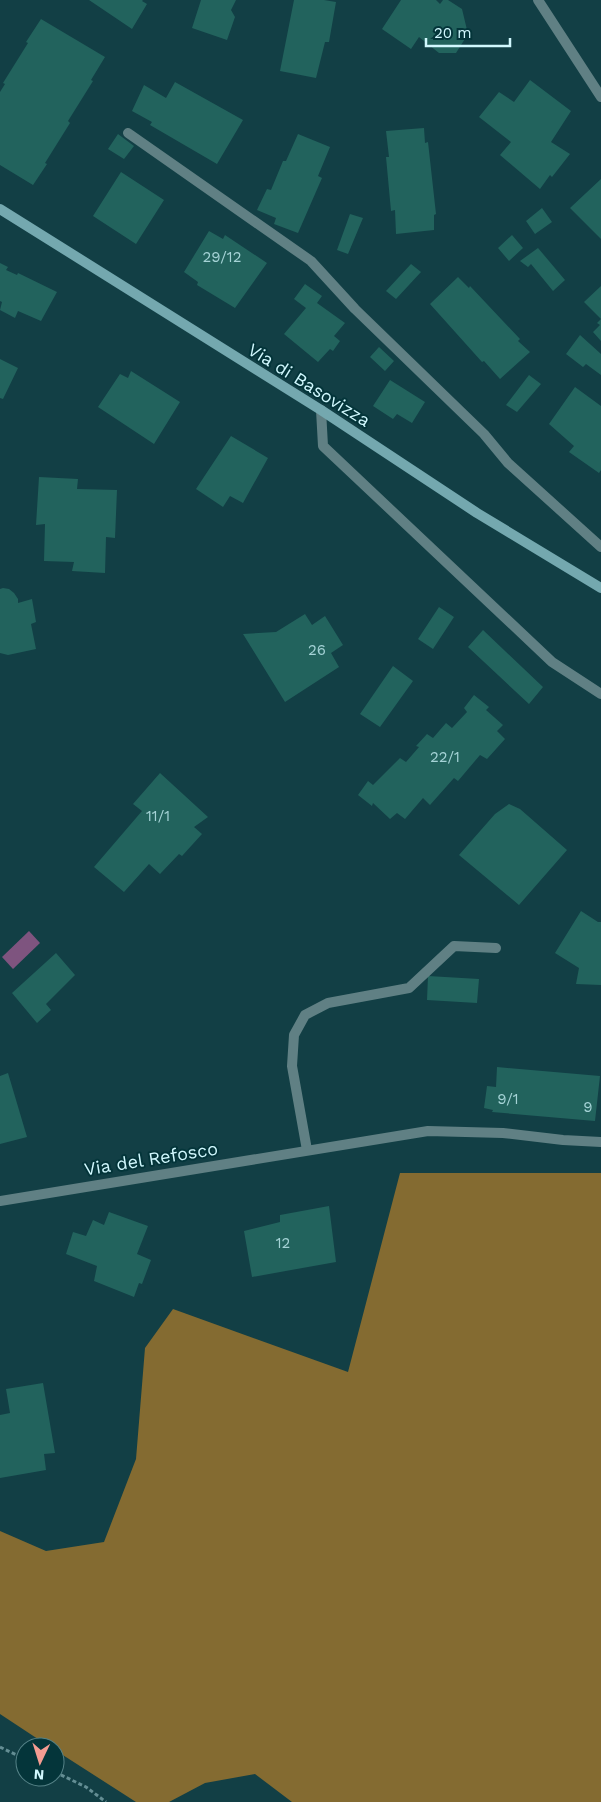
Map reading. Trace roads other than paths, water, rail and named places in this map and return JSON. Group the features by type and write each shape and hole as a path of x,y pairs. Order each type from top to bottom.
{"main road":[{"name":"Via di Basovizza","path":"0,209 321,410 477,513 601,588"}],"street":[{"path":"538,0 601,97"},
{"path":"128,133 310,260 355,309 484,434 508,463 601,547"},
{"path":"321,410 323,446 552,662 601,694"},
{"path":"307,1150 292,1066 294,1035 306,1014 328,1003 409,988 454,946 496,948"},
{"name":"Via del Refosco","path":"0,1201 428,1131 503,1133 601,1142"}]}
